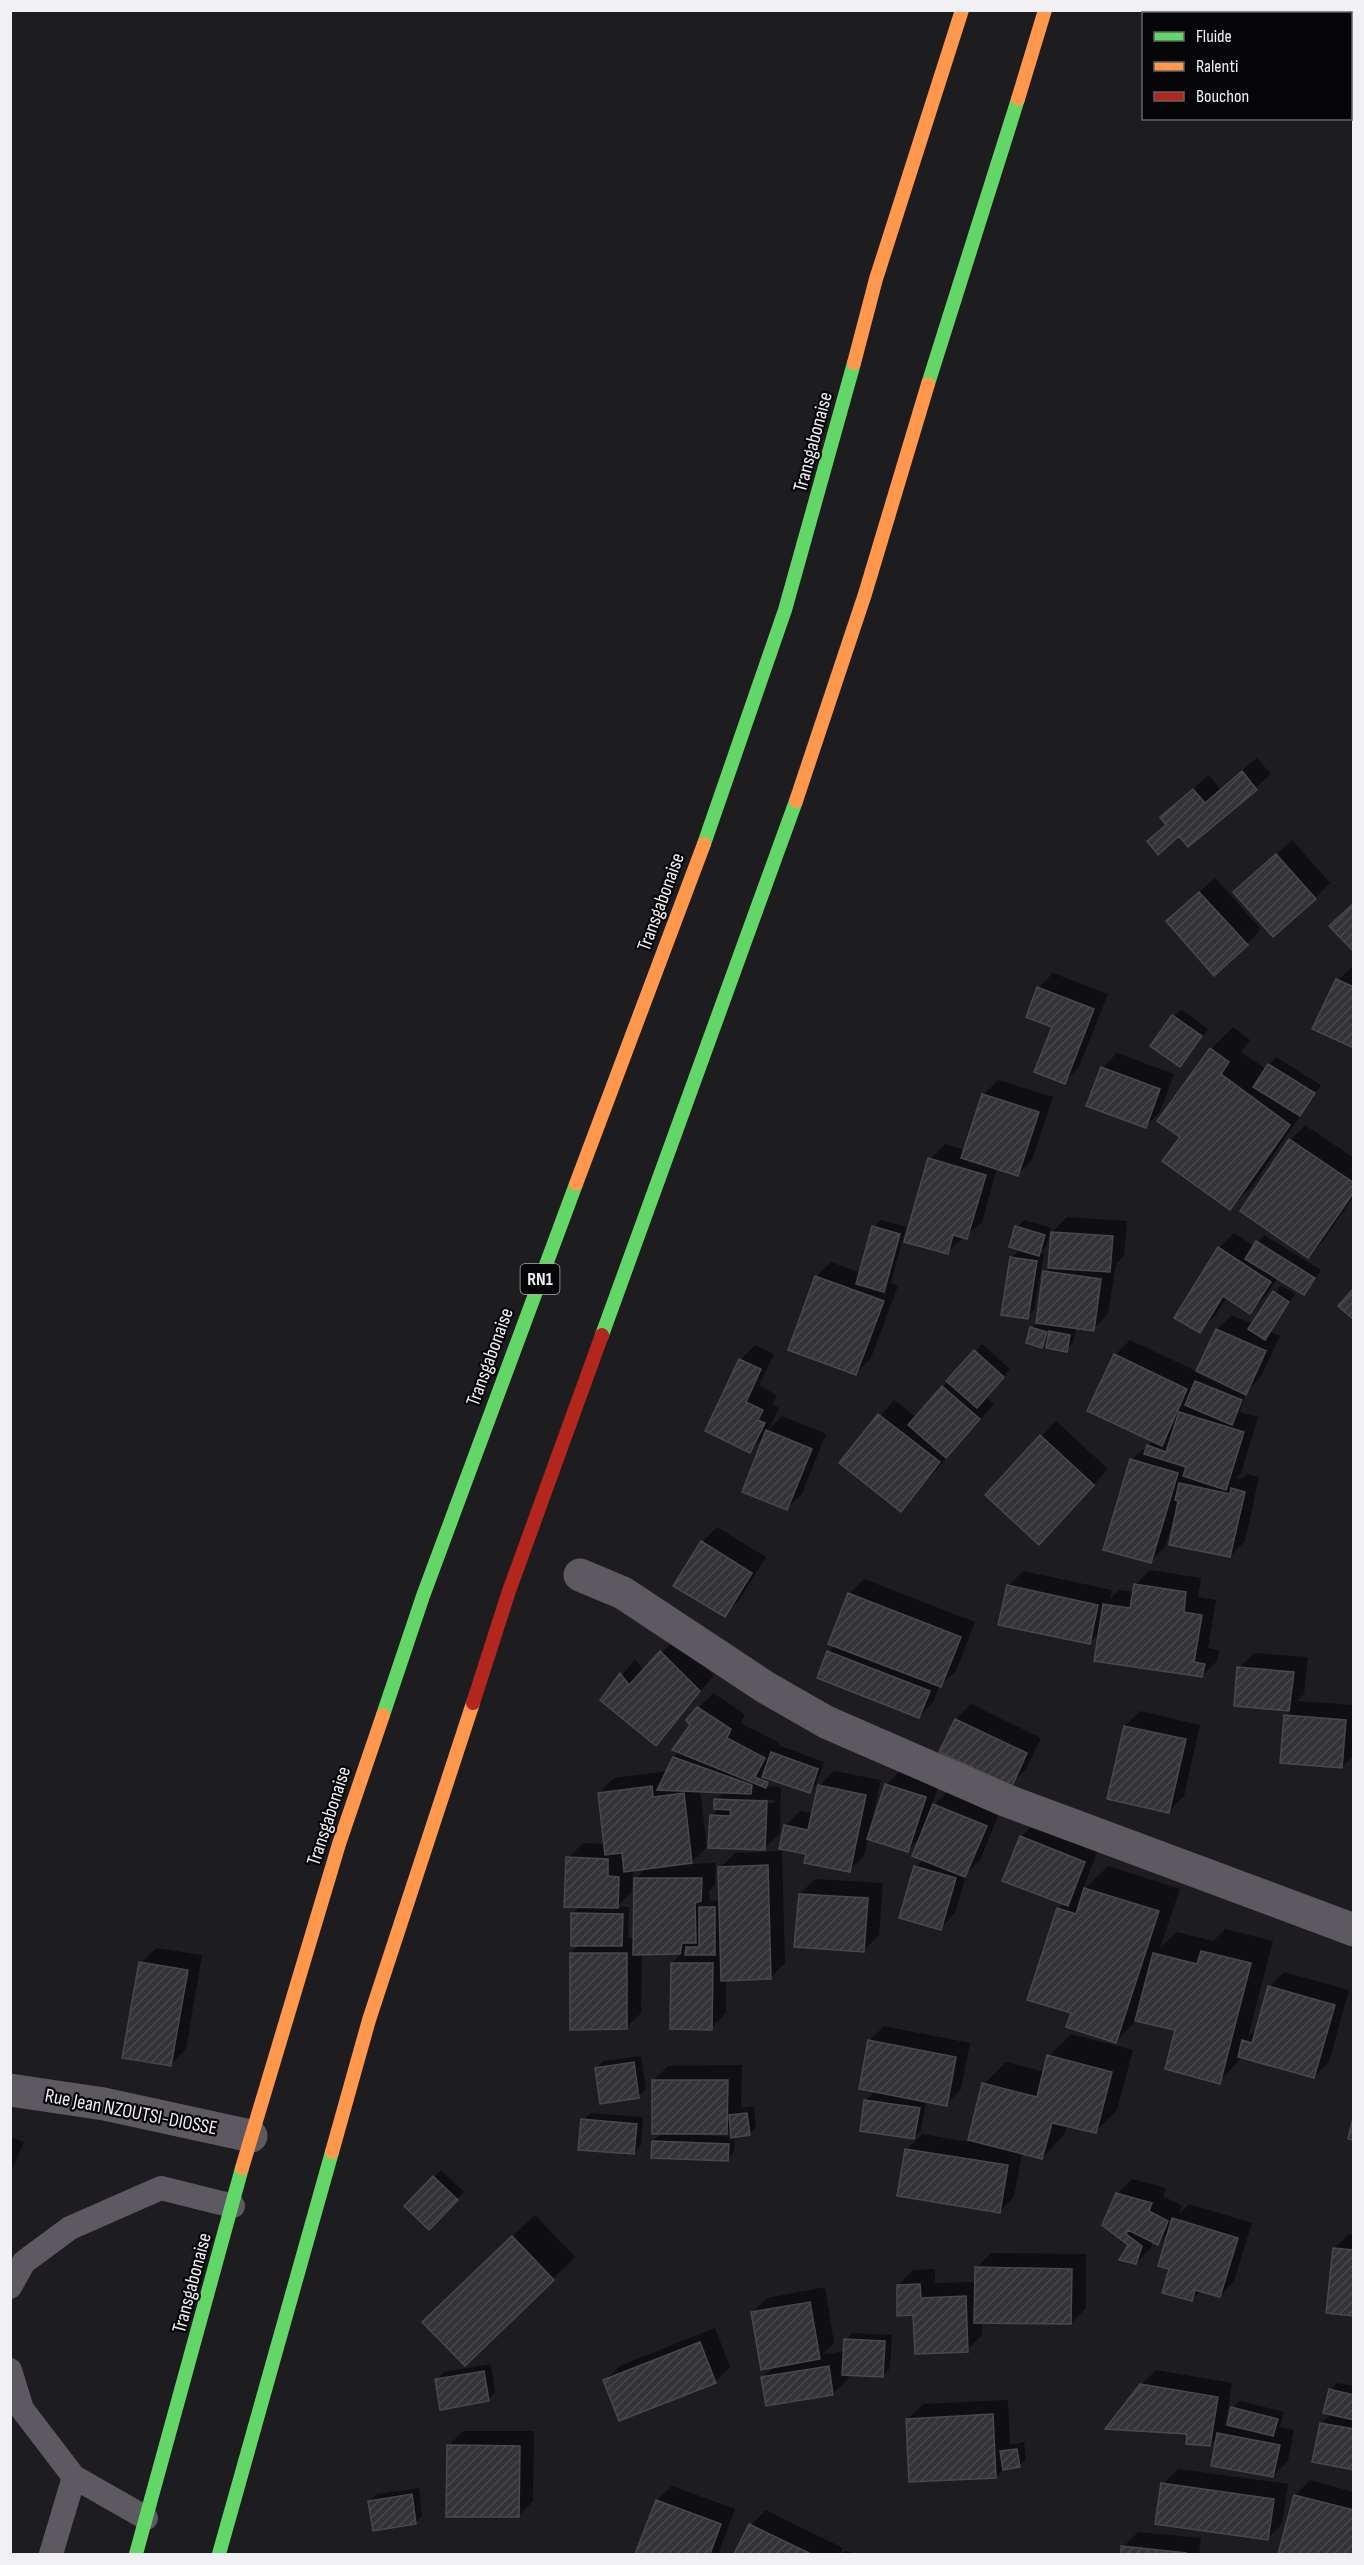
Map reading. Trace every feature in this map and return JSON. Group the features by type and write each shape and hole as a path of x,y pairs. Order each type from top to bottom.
{"highway":[{"name":"Transgabonaise","path":"136,2554 251,2136 339,1844 423,1596 549,1255 675,926 785,610 831,452 876,279 962,10"},
{"path":"219,2554 369,2020 501,1614 802,784 866,594 915,423 968,262 1045,10"}],"street":[{"path":"580,1575 623,1593 765,1687 826,1722 1005,1800 1353,1930"},
{"name":"Rue Jean NZOUTSI-DIOSSE","path":"10,2090 104,2104 251,2136"}],"lane":[{"path":"10,2287 24,2262 70,2228 161,2188 232,2206"},
{"path":"10,2370 22,2409 74,2478 146,2518"},
{"path":"51,2554 74,2478"}],"building":[{"path":"1242,771 1257,790 1188,847 1179,836 1158,855 1147,841 1166,825 1160,817 1193,789 1205,803"},
{"path":"1276,854 1316,899 1273,937 1233,892"},
{"path":"1199,892 1248,945 1214,976 1166,921"},
{"path":"1354,903 1354,952 1329,926"},
{"path":"1336,979 1354,987 1354,1048 1312,1029"},
{"path":"1037,987 1094,1009 1065,1084 1034,1072 1052,1027 1026,1017"},
{"path":"1172,1015 1202,1036 1180,1067 1150,1046"},
{"path":"1210,1048 1229,1062 1221,1074 1290,1125 1230,1210 1162,1161 1180,1137 1157,1121"},
{"path":"1268,1064 1315,1093 1300,1116 1253,1087"},
{"path":"1101,1067 1160,1089 1146,1128 1086,1106"},
{"path":"982,1094 1039,1112 1018,1176 961,1158"},
{"path":"1289,1139 1354,1183 1354,1192 1308,1258 1240,1211"},
{"path":"928,1158 986,1175 967,1239 953,1235 948,1254 904,1242"},
{"path":"872,1226 900,1234 884,1292 856,1284"},
{"path":"1015,1226 1045,1235 1039,1256 1009,1247"},
{"path":"1051,1232 1113,1236 1110,1272 1048,1268"},
{"path":"1256,1241 1315,1278 1304,1295 1245,1259"},
{"path":"1218,1247 1271,1282 1250,1314 1223,1296 1200,1333 1174,1318"},
{"path":"1010,1257 1037,1261 1028,1319 1001,1315"},
{"path":"1043,1271 1101,1279 1094,1331 1036,1323"},
{"path":"815,1276 884,1301 856,1375 788,1350"},
{"path":"1354,1288 1354,1320 1338,1306"},
{"path":"1273,1291 1289,1302 1265,1340 1248,1329"},
{"path":"1030,1327 1047,1332 1042,1348 1026,1343"},
{"path":"1216,1329 1266,1351 1246,1395 1196,1371"},
{"path":"1049,1331 1070,1335 1067,1352 1046,1348"},
{"path":"974,1350 1004,1377 977,1408 946,1381"},
{"path":"1114,1354 1187,1389 1162,1446 1087,1411"},
{"path":"739,1359 761,1369 746,1402 763,1410 758,1420 765,1423 750,1453 705,1431"},
{"path":"1195,1381 1242,1400 1232,1425 1185,1405"},
{"path":"942,1386 980,1419 946,1458 908,1425"},
{"path":"1179,1412 1244,1432 1226,1490 1183,1476 1186,1467 1144,1454 1147,1445 1166,1452"},
{"path":"878,1414 940,1462 901,1512 839,1463"},
{"path":"766,1430 812,1449 787,1510 742,1492"},
{"path":"1040,1435 1094,1485 1039,1545 985,1495"},
{"path":"1130,1459 1178,1473 1151,1563 1103,1550"},
{"path":"1179,1483 1230,1494 1231,1488 1245,1492 1230,1557 1169,1545 1178,1501 1175,1500"},
{"path":"701,1541 752,1573 725,1617 673,1586"},
{"path":"1134,1584 1186,1592 1184,1612 1202,1615 1194,1662 1205,1664 1202,1677 1094,1661 1103,1604 1130,1608"},
{"path":"1007,1585 1098,1605 1090,1644 998,1625"},
{"path":"848,1593 961,1637 941,1687 828,1644"},
{"path":"660,1651 700,1691 656,1746 600,1700 620,1673 629,1685"},
{"path":"827,1651 930,1691 919,1718 817,1678"},
{"path":"1237,1667 1294,1672 1289,1711 1234,1706"},
{"path":"697,1707 731,1729 727,1738 765,1758 755,1777 768,1782 766,1788 672,1750 690,1725 686,1720"},
{"path":"1284,1715 1346,1720 1342,1768 1280,1763"},
{"path":"955,1719 1027,1753 1012,1786 939,1752"},
{"path":"1124,1726 1186,1739 1169,1813 1107,1799"},
{"path":"771,1752 818,1769 810,1793 762,1777"},
{"path":"673,1757 752,1785 751,1794 657,1790"},
{"path":"885,1784 926,1797 908,1852 867,1839"},
{"path":"818,1785 866,1795 850,1872 804,1863 806,1854 779,1849 784,1825 808,1830"},
{"path":"652,1786 653,1797 684,1793 692,1863 624,1872 622,1853 605,1855 598,1793"},
{"path":"714,1799 767,1801 765,1850 708,1848 710,1815 730,1816 731,1810 714,1809"},
{"path":"933,1804 987,1826 965,1877 912,1856"},
{"path":"1020,1836 1085,1862 1068,1906 1002,1881"},
{"path":"566,1857 608,1859 608,1876 619,1877 618,1908 564,1907"},
{"path":"768,1865 771,1979 721,1981 718,1867"},
{"path":"914,1866 956,1878 941,1930 899,1918"},
{"path":"634,1878 702,1878 701,1901 695,1903 696,1943 682,1943 680,1954 633,1955"},
{"path":"1084,1888 1159,1911 1116,2043 1066,2027 1071,2013 1027,2000 1057,1908 1076,1914"},
{"path":"799,1894 868,1898 864,1952 794,1947"},
{"path":"699,1907 715,1907 715,1955 685,1955 686,1947 699,1947"},
{"path":"571,1913 623,1914 622,1946 571,1946"},
{"path":"1201,1951 1251,1963 1220,2084 1165,2069 1175,2030 1135,2021 1153,1953 1197,1964"},
{"path":"570,1953 627,1953 627,2029 570,2030"},
{"path":"139,1962 188,1970 171,2066 122,2058"},
{"path":"671,1963 713,1963 712,2030 670,2029"},
{"path":"1268,1986 1335,2005 1314,2078 1238,2057 1242,2040 1252,2043"},
{"path":"868,2040 956,2057 947,2106 859,2089"},
{"path":"1047,2055 1112,2072 1096,2133 1052,2123 1042,2159 968,2140 982,2083 1037,2097"},
{"path":"634,2062 639,2098 600,2104 595,2068"},
{"path":"652,2080 728,2080 727,2134 652,2134"},
{"path":"864,2100 920,2108 914,2139 860,2131"},
{"path":"747,2113 750,2135 731,2138 729,2115"},
{"path":"1354,2114 1354,2140 1348,2139"},
{"path":"581,2119 637,2124 634,2154 578,2150"},
{"path":"652,2141 729,2144 728,2161 651,2158"},
{"path":"905,2149 1008,2165 1000,2213 897,2196"},
{"path":"433,2176 458,2200 429,2230 404,2206"},
{"path":"1116,2193 1152,2203 1149,2211 1168,2221 1158,2245 1128,2230 1126,2234 1142,2246 1136,2264 1119,2260 1128,2245 1102,2225"},
{"path":"1172,2218 1238,2238 1220,2297 1195,2290 1192,2301 1162,2293 1169,2269 1158,2266"},
{"path":"512,2236 554,2280 465,2366 422,2322"},
{"path":"1333,2248 1354,2250 1354,2316 1326,2313"},
{"path":"975,2267 1072,2269 1071,2324 974,2323"},
{"path":"920,2284 921,2298 966,2296 968,2352 915,2354 913,2315 897,2316 897,2285"},
{"path":"810,2302 820,2359 761,2370 751,2312"},
{"path":"844,2339 885,2341 883,2377 842,2375"},
{"path":"700,2342 716,2383 619,2421 603,2380"},
{"path":"829,2366 833,2395 766,2406 761,2377"},
{"path":"484,2371 489,2401 440,2410 435,2379"},
{"path":"1140,2384 1218,2397 1210,2446 1186,2444 1187,2434 1105,2429"},
{"path":"1329,2389 1354,2395 1354,2420 1323,2413"},
{"path":"1231,2407 1278,2419 1273,2436 1227,2425"},
{"path":"993,2414 996,2478 909,2482 906,2419"},
{"path":"1320,2423 1354,2429 1354,2470 1312,2462"},
{"path":"1217,2433 1280,2445 1273,2477 1211,2466"},
{"path":"447,2445 520,2446 519,2517 446,2517"},
{"path":"1017,2449 1020,2467 1003,2470 1000,2451"},
{"path":"1161,2483 1274,2499 1268,2540 1155,2524"},
{"path":"412,2494 416,2524 373,2531 368,2501"},
{"path":"1294,2495 1354,2510 1354,2554 1278,2554"},
{"path":"656,2500 721,2524 710,2554 635,2554"},
{"path":"749,2524 811,2554 734,2554"},
{"path":"1121,2546 1187,2553 1121,2554"}],"traffic: fast":[{"path":"928,384 1018,99"},
{"path":"704,844 785,610 854,363"},
{"path":"602,1335 796,801"},
{"path":"383,1715 423,1596 576,1184"},
{"path":"219,2554 332,2152"},
{"path":"136,2554 242,2168"}],"traffic: slow":[{"path":"854,363 876,279 962,10"},
{"path":"1018,99 1045,10"},
{"path":"796,801 865,594 928,384"},
{"path":"576,1184 704,844"},
{"path":"332,2152 369,2020 473,1703"},
{"path":"242,2168 339,1844 383,1715"}],"traffic: jam":[{"path":"473,1703 509,1591 602,1335"}]}
